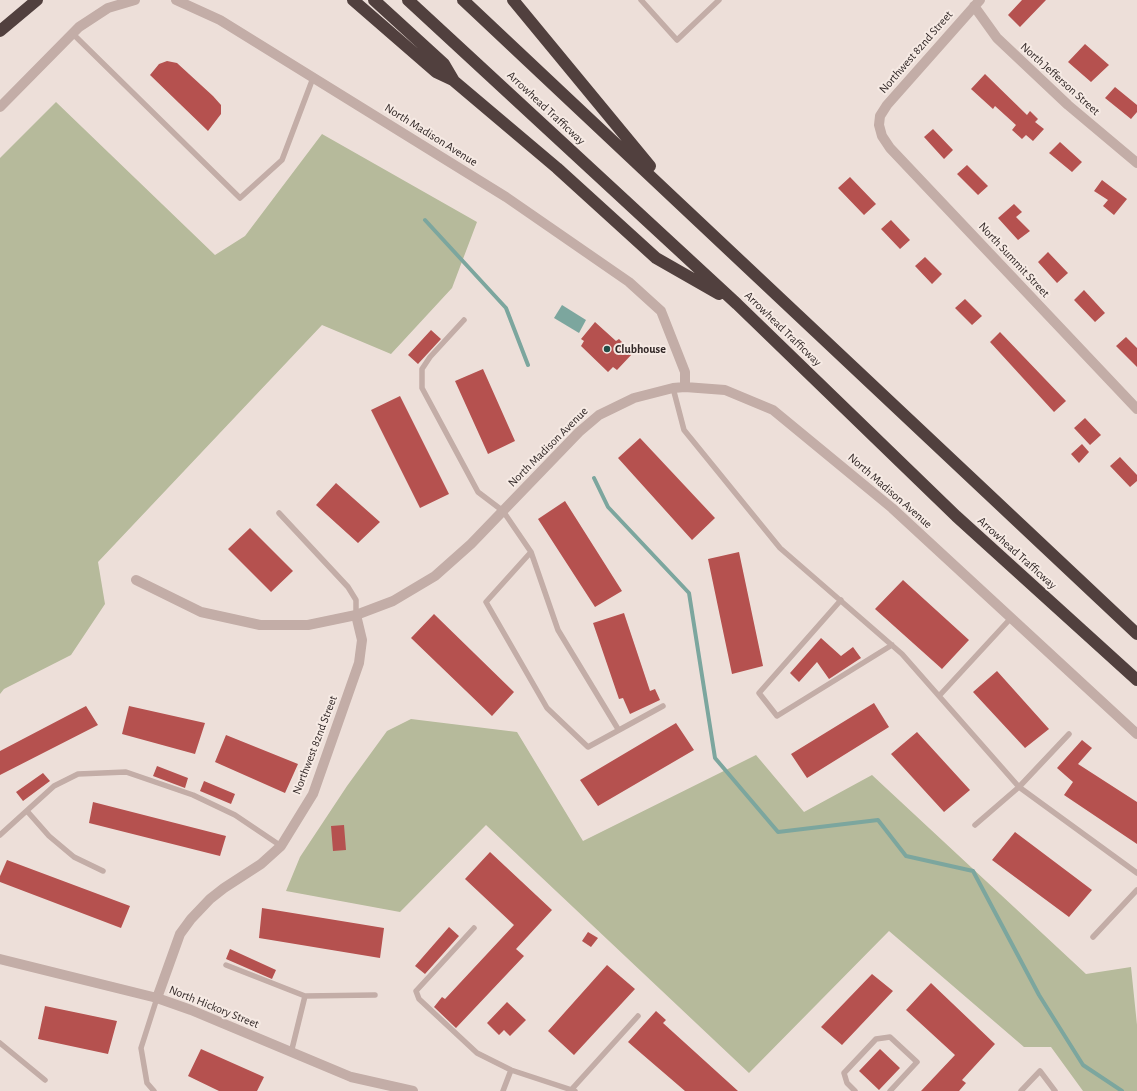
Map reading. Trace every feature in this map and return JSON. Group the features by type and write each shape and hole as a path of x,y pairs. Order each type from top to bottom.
{"highway":[{"path":"0,31 37,0"},
{"path":"352,0 436,72 454,81 557,168 656,258 737,304"},
{"path":"374,0 444,64 454,81"},
{"name":"Arrowhead Trafficway","path":"408,0 737,304 956,516 1137,680"},
{"name":"Arrowhead Trafficway","path":"463,0 1137,634"},
{"path":"513,0 680,203"}],"street":[{"path":"0,107 72,33 93,16 108,8 135,0"},
{"name":"North Madison Avenue","path":"176,0 220,20 532,214 629,282 661,311 685,372 686,387"},
{"name":"Northwest 82nd Street","path":"879,125 880,116 887,104 977,3"},
{"name":"North Jefferson Street","path":"977,3 997,38 1068,105 1137,163"},
{"name":"North Summit Street","path":"879,125 882,136 890,148 1137,409"},
{"name":"North Madison Avenue","path":"136,580 201,612 260,625 308,625 356,615 393,601 435,576 471,544 579,432 599,415 634,398 673,388 686,387 725,390 774,410 892,508 1137,734"},
{"name":"Northwest 82nd Street","path":"157,998 180,934 191,919 210,899 261,864 281,846 313,794 359,663 362,640 356,615"},
{"name":"North Hickory Street","path":"0,959 157,998 192,1010 351,1077 413,1091"}],"lane":[{"path":"641,0 678,40 719,0"},
{"path":"72,33 240,198 282,160 313,78"},
{"path":"464,320 430,357 422,369 422,388 478,492 503,511 531,552 558,630 618,729"},
{"path":"673,388 684,430 780,548 892,645 1019,787 1137,873"},
{"path":"279,513 348,587 356,600 356,615"},
{"path":"531,552 486,602 547,708 588,747 618,729 663,706"},
{"path":"841,600 759,693 777,716 892,645"},
{"path":"939,696 1011,618"},
{"path":"975,824 1019,787 1068,734"},
{"path":"0,835 54,786 78,774 126,772 192,795 236,815 281,846"},
{"path":"27,811 49,836 74,857 104,871"},
{"path":"1093,937 1137,890"},
{"path":"474,928 416,991 418,1000 477,1053 511,1070 573,1090 638,1016"},
{"path":"226,965 305,996 375,995"},
{"path":"291,1053 305,996"},
{"path":"154,1091 147,1083 141,1048 157,998"},
{"path":"855,1091 847,1083 844,1073 876,1039 890,1037 917,1062 890,1091"},
{"path":"0,1043 45,1080"},
{"path":"503,1091 511,1070"},
{"path":"1021,1091 1040,1070 1055,1091"}],"green space":[{"path":"56,102 215,255 245,236 322,134 477,222 452,288 391,354 322,325 98,562 105,604 71,655 4,689 0,694 0,158"},
{"path":"411,719 517,732 583,841 756,755 804,812 872,775 1086,974 1131,967 1137,1025 1137,1091 1083,1091 1051,1047 1024,1047 889,931 749,1073 486,825 400,912 286,891 300,857 347,786 387,731"}],"water":[{"path":"562,305 586,320 579,333 554,318"}],"building":[{"path":"1022,0 1046,0 1020,27 1008,15"},
{"path":"1085,44 1109,65 1091,82 1068,62"},
{"path":"167,61 177,63 221,105 221,114 208,131 150,75 159,64"},
{"path":"985,74 1027,115 1030,111 1038,119 1035,122 1044,129 1033,141 1026,135 1022,139 1012,130 1016,125 995,106 993,109 971,89"},
{"path":"1115,87 1137,105 1137,112 1131,119 1105,98"},
{"path":"933,129 953,150 944,159 924,137"},
{"path":"1060,142 1082,162 1072,172 1049,153"},
{"path":"967,165 988,186 978,195 957,174"},
{"path":"850,177 876,204 864,215 838,188"},
{"path":"1102,180 1127,199 1114,215 1103,206 1108,200 1094,191"},
{"path":"1014,204 1022,212 1016,217 1030,231 1018,240 998,218"},
{"path":"891,220 910,240 900,249 881,229"},
{"path":"1048,252 1068,273 1057,283 1038,262"},
{"path":"925,257 942,274 932,284 915,266"},
{"path":"1084,290 1105,313 1095,322 1074,300"},
{"path":"965,299 982,316 972,325 955,308"},
{"name":"Clubhouse","path":"595,322 616,341 619,339 633,353 617,370 613,367 608,372 581,346 584,341 581,339"},
{"path":"431,330 441,339 418,364 408,355"},
{"path":"1000,332 1066,401 1054,412 990,342"},
{"path":"1126,337 1137,348 1137,367 1116,346"},
{"path":"483,369 515,441 488,454 455,381"},
{"path":"400,396 449,494 420,508 371,410"},
{"path":"1085,418 1101,435 1090,445 1074,428"},
{"path":"640,438 715,518 692,540 618,458"},
{"path":"1082,444 1089,452 1079,463 1071,454"},
{"path":"1120,457 1137,475 1137,481 1130,487 1110,466"},
{"path":"336,483 380,522 358,543 316,505"},
{"path":"565,501 622,591 595,607 538,519"},
{"path":"250,528 293,571 271,592 228,549"},
{"path":"739,552 763,666 732,674 708,559"},
{"path":"903,580 969,640 942,669 875,609"},
{"path":"624,613 650,691 655,689 660,700 630,714 623,698 619,699 593,623"},
{"path":"434,614 514,692 492,716 411,638"},
{"path":"821,638 841,656 853,647 861,658 829,679 817,662 799,682 790,673"},
{"path":"997,671 1049,729 1025,748 973,692"},
{"path":"874,703 889,727 807,778 791,754"},
{"path":"86,706 98,725 0,775 0,751"},
{"path":"129,706 205,723 195,754 122,734"},
{"path":"676,723 694,750 598,806 580,780"},
{"path":"917,732 970,790 944,812 891,754"},
{"path":"226,735 298,764 285,793 215,762"},
{"path":"1082,740 1092,748 1078,764 1137,802 1137,844 1064,795 1073,782 1057,768"},
{"path":"157,766 188,778 185,788 153,776"},
{"path":"43,773 50,781 23,801 16,792"},
{"path":"204,781 235,794 231,804 200,791"},
{"path":"93,802 226,836 220,856 89,823"},
{"path":"344,825 346,850 333,851 331,826"},
{"path":"1015,832 1092,890 1069,917 992,860"},
{"path":"490,852 552,910 516,949 524,956 456,1028 434,1007 442,997 445,999 514,925 465,879"},
{"path":"7,860 130,906 121,928 0,882 0,876"},
{"path":"262,908 384,928 380,958 259,938"},
{"path":"449,927 459,936 425,974 415,966"},
{"path":"588,932 598,938 591,947 582,941"},
{"path":"230,949 276,970 272,979 226,959"},
{"path":"607,965 635,989 574,1055 548,1031"},
{"path":"872,974 893,991 842,1045 821,1027"},
{"path":"931,983 995,1044 962,1080 966,1083 959,1091 921,1091 955,1055 906,1010"},
{"path":"507,1002 526,1020 510,1036 504,1030 499,1035 487,1023"},
{"path":"45,1006 117,1021 108,1054 38,1039"},
{"path":"656,1011 666,1020 663,1023 738,1091 685,1091 628,1042"},
{"path":"201,1049 264,1077 257,1091 219,1091 188,1076"},
{"path":"880,1049 900,1068 879,1090 859,1071"}],"waterway":[{"path":"425,220 506,308 528,365"},
{"path":"594,478 608,507 689,593 715,758 778,832 878,820 906,856 973,871 1039,995 1083,1065 1122,1091"}],"place":[{"name":"Clubhouse","path":"607,349"}]}
